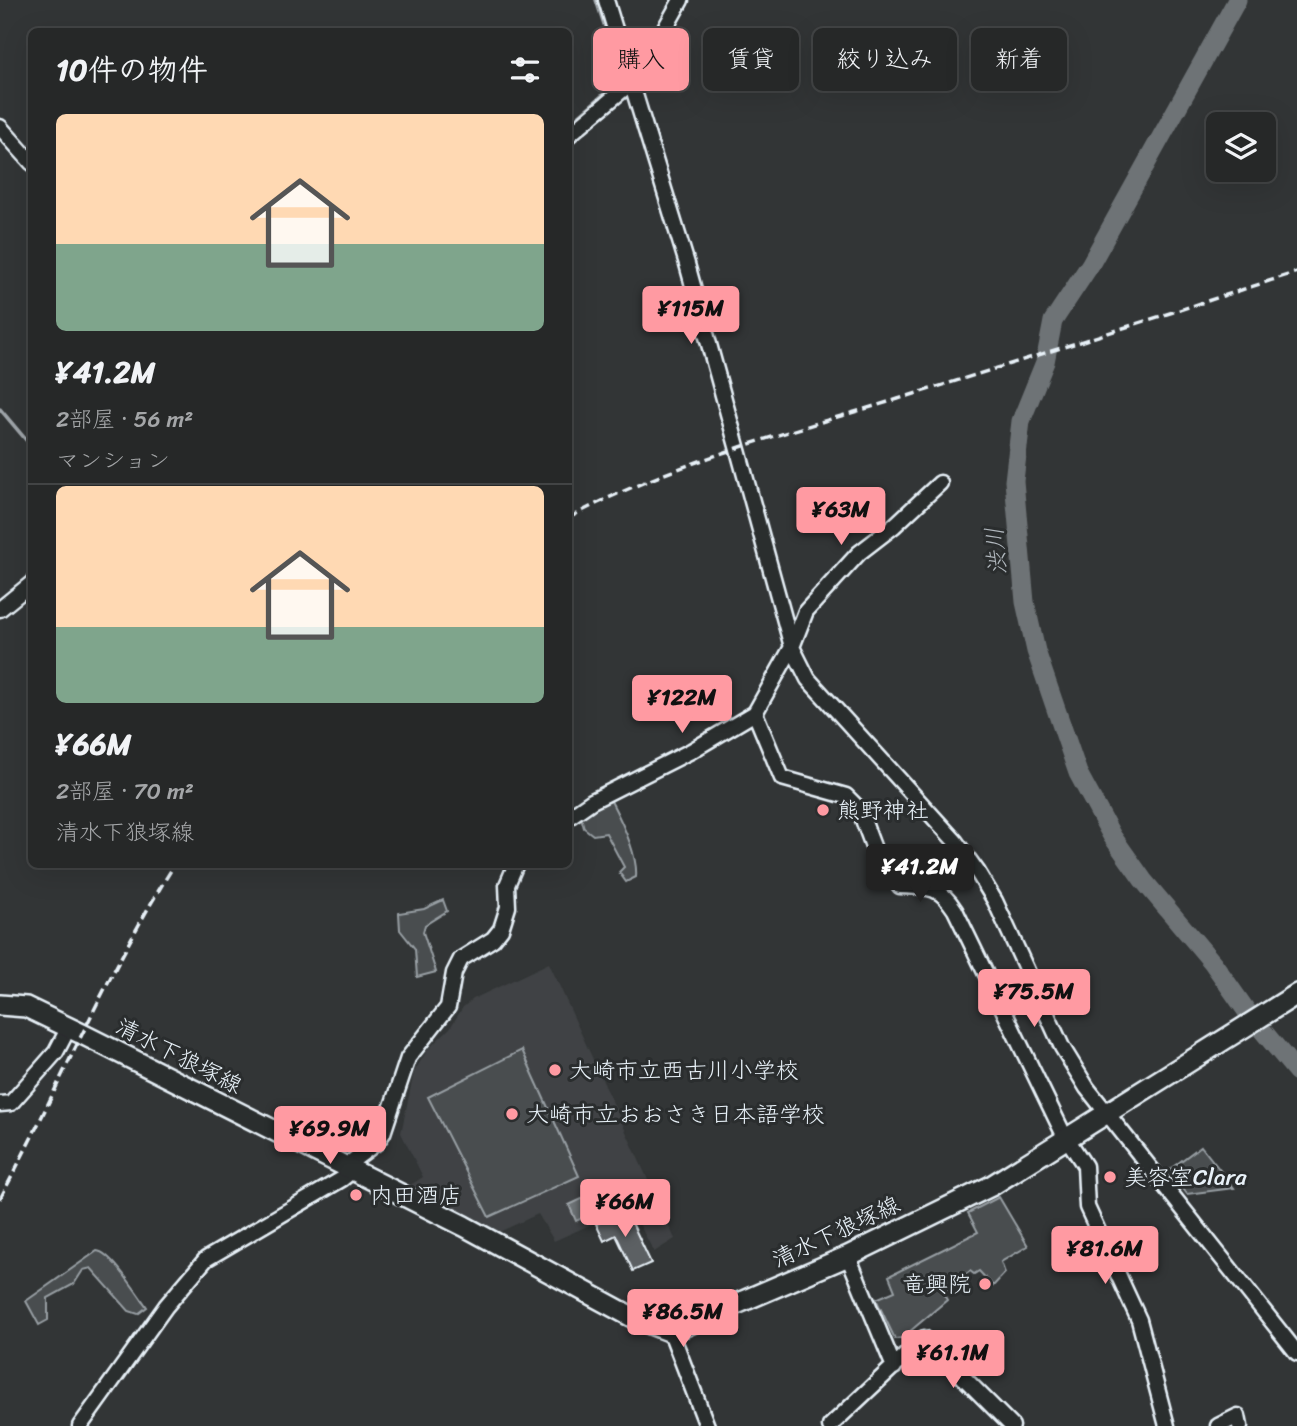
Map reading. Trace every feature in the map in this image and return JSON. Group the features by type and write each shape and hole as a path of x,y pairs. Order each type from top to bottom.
{"main road":[{"name":"清水下狼塚線","path":"0,1005 26,1007 464,1227 632,1317 671,1332 848,1256 991,1186 1297,994"}],"street":[{"path":"606,0 615,28"},
{"path":"665,28 681,0"},
{"path":"572,132 621,91"},
{"path":"635,91 746,473 792,647 808,679 956,842 995,901 1062,1047 1107,1115 1297,1353"},
{"path":"0,127 28,158"},
{"path":"572,815 592,801 691,751 755,713 792,647 806,611 859,553 894,526 940,483"},
{"path":"0,609 28,586"},
{"path":"755,713 782,778 846,796 859,808 877,857 900,886 927,887 945,895 1067,1137 1085,1166 1087,1207 1139,1320 1167,1426"},
{"path":"80,1426 166,1306 206,1259 352,1171 351,1162 376,1143 383,1133 408,1058 447,1007 454,973 461,959 493,939 501,929 508,907 507,885 514,868"},
{"path":"1,1102 11,1103 56,1052 68,1029"},
{"path":"848,1256 894,1367"},
{"path":"671,1332 707,1426"},
{"path":"830,1426 924,1338 1012,1426"},
{"path":"1218,1426 1238,1416 1240,1426"}],"shaded area":[{"path":"611,801 632,849 636,868 636,877 626,882 619,872 624,867 606,833 593,835 584,828 581,817 594,806"},
{"path":"443,900 447,911 425,925 423,932 436,972 417,977 415,949 400,930 399,913 424,909"},
{"name":"大崎市立おおさき日本語学校","path":"549,963 675,1239 654,1252 630,1207 554,1241 538,1214 493,1235 404,1189 423,1177 401,1133 414,1072 428,1049 450,1028 463,1007 473,999"},
{"path":"522,1050 579,1176 489,1217 428,1097"},
{"path":"1201,1146 1234,1188 1187,1194 1169,1170"},
{"path":"603,1189 611,1205 576,1221 569,1205"},
{"path":"999,1197 1028,1246 1001,1262 1005,1273 993,1286 979,1271 974,1274 970,1271 943,1293 947,1300 902,1338 895,1339 876,1299 895,1291 889,1276 978,1232 968,1213"},
{"path":"97,1251 116,1265 147,1307 138,1314 129,1311 91,1268 83,1270 74,1284 48,1298 48,1320 39,1325 26,1301"}],"building":[{"path":"626,1210 651,1263 633,1271 616,1235 604,1241 596,1224"}],"waterway":[{"path":"572,121 613,86 620,73 596,0"},
{"name":"渋川","path":"1237,0 1090,265 1053,321 1045,362 1021,421 1014,481 1025,602 1036,651 1078,773 1112,836 1143,880 1213,963 1248,1013 1297,1072"},
{"path":"0,409 28,442"}],"railway":[{"path":"572,516 687,465 1297,272"},
{"path":"0,1199 105,988 173,868"}],"place":[{"name":"熊野神社","path":"823,810"},
{"name":"大崎市立西古川小学校","path":"555,1070"},
{"name":"大崎市立おおさき日本語学校","path":"512,1114"},
{"name":"美容室Clara","path":"1110,1177"},
{"name":"内田酒店","path":"356,1195"},
{"name":"竜興院","path":"985,1284"}]}
